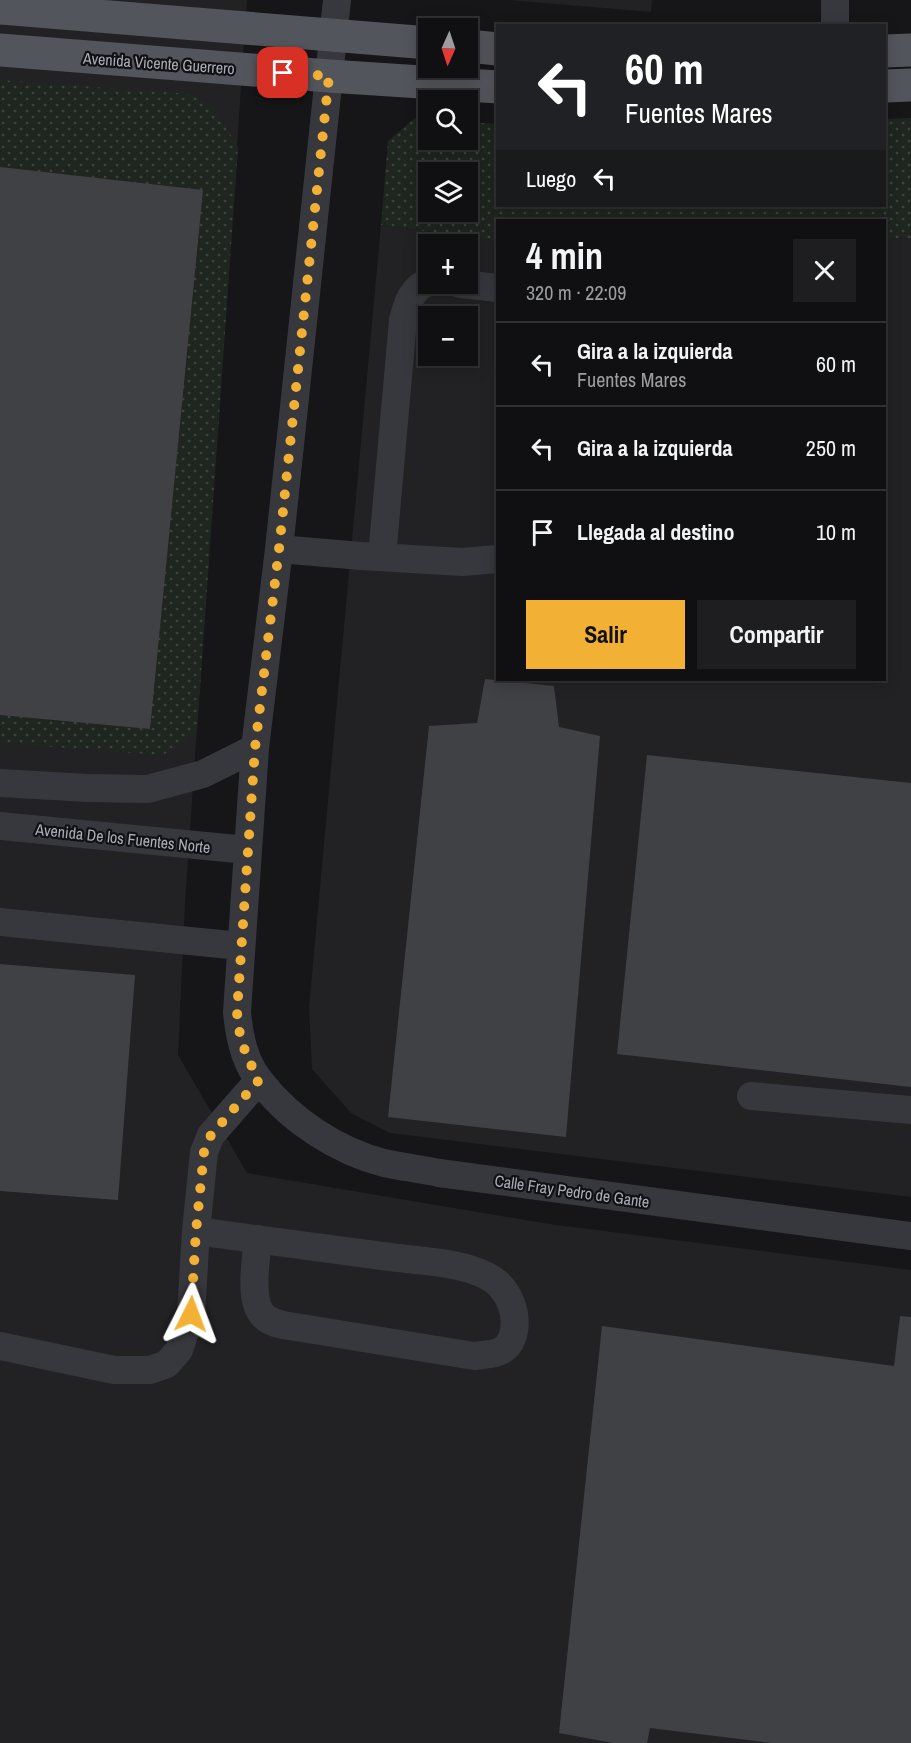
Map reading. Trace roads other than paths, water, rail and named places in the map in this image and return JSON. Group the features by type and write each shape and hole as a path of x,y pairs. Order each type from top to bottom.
{"main road":[{"path":"0,8 418,42"},
{"path":"478,47 496,49"},
{"name":"Avenida Vicente Guerrero","path":"0,50 496,87"},
{"path":"886,51 911,50"},
{"path":"886,86 911,85"}],"street":[{"name":"Calle Fray Pedro de Gante","path":"337,0 279,549 255,748 237,1012 239,1035 245,1055 259,1080 308,1127 348,1150 384,1163 450,1174 911,1236"},
{"path":"835,24 836,0"},
{"path":"478,286 496,288"},
{"path":"382,557 403,320 408,303 418,287"},
{"path":"279,549 462,562 496,559"},
{"path":"0,783 148,789 203,774 255,748"},
{"name":"Avenida De los Fuentes Norte","path":"0,826 247,850"},
{"path":"0,922 240,946"},
{"path":"0,1346 114,1370 150,1370 167,1364 179,1350 191,1314 204,1152 211,1135 259,1080"},
{"path":"751,1096 911,1110"},
{"path":"196,1231 258,1239 440,1264 476,1271 490,1277 503,1288 510,1300 514,1313 514,1331 510,1344 501,1352 474,1356 283,1325 271,1321 261,1314 256,1303 254,1288 258,1239"}]}
